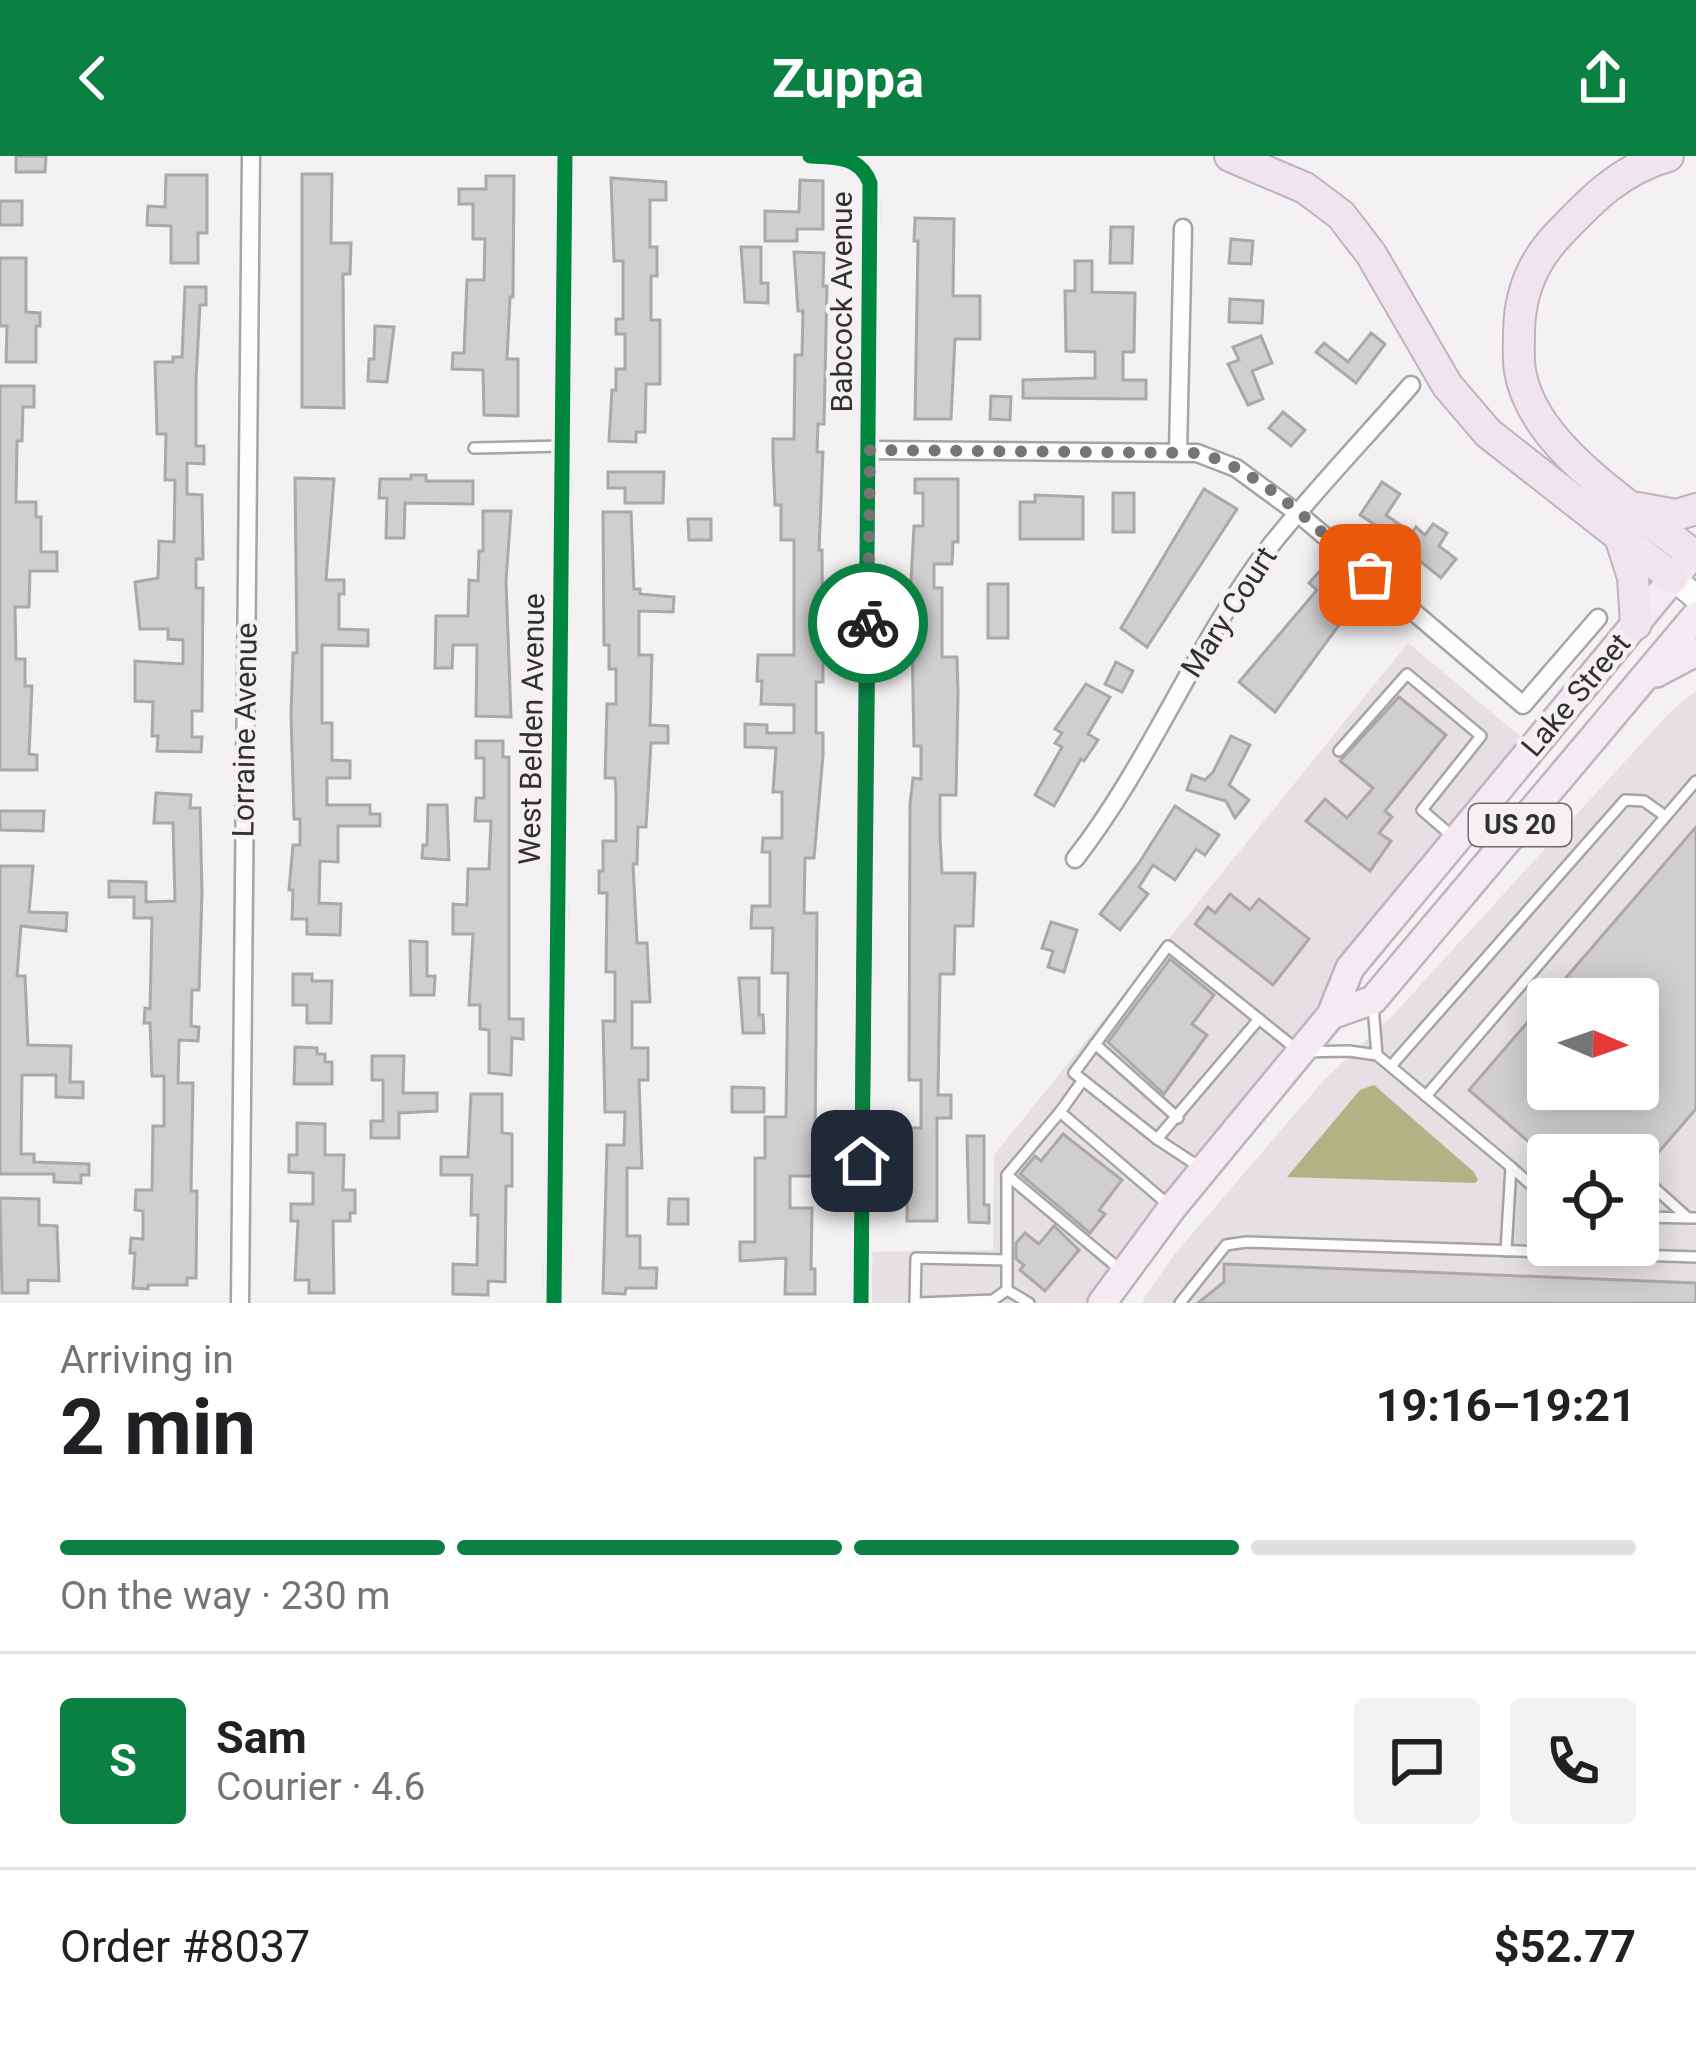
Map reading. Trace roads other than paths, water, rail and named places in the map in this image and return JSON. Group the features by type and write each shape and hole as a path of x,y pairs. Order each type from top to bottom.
{"highway":[{"path":"1230,156 1305,188 1341,215 1371,254 1447,385 1488,433 1621,540 1691,567"},
{"path":"1668,156 1629,169 1590,201 1539,255 1519,320 1520,372 1537,414 1573,460 1634,506 1691,567"},
{"path":"1634,506 1676,515 1696,509"},
{"path":"1621,540 1633,577 1636,624"}],"main road":[{"name":"Lake Street","path":"1102,1303 1172,1208 1330,1015 1350,968 1636,624 1691,567"},
{"name":"Lake Street","path":"1373,1000 1696,616"},
{"path":"1641,680 1696,652"},
{"path":"1330,1015 1373,1000"}],"street":[{"name":"Lorraine Avenue","path":"240,1303 250,156"},
{"name":"West Belden Avenue","path":"554,1303 566,156"},
{"name":"Babcock Avenue","path":"810,156 850,158 862,167 870,183 861,1303"},
{"path":"1178,452 1184,228"},
{"name":"Mary Court","path":"1075,859 1271,545 1412,385"},
{"path":"870,450 1178,452 1216,457 1300,514 1523,705 1598,618"}],"lane":[{"path":"474,448 562,446"},
{"path":"1339,751 1407,674 1480,736 1422,810 1456,839"},
{"path":"1426,1096 1696,781"},
{"path":"1390,1066 1625,800 1644,801 1665,816"},
{"path":"1007,1290 1007,1175 1060,1112 1095,1045 1168,946 1300,1052 1377,1055 1527,1181"},
{"path":"1373,1000 1377,1055"},
{"path":"1157,1139 1259,1019"},
{"path":"1095,1045 1178,1118"},
{"path":"1079,1076 1157,1139 1203,1169"},
{"path":"1060,1112 1172,1208"},
{"path":"1506,1251 1511,1167"},
{"path":"1007,1175 1123,1272"},
{"path":"1659,1191 1692,1218"},
{"path":"1659,1217 1692,1218"},
{"path":"1180,1303 1226,1245 1246,1242 1696,1257"},
{"path":"1007,1260 916,1258 918,1303 993,1300 1007,1290"},
{"path":"1007,1290 1029,1303"}]}
